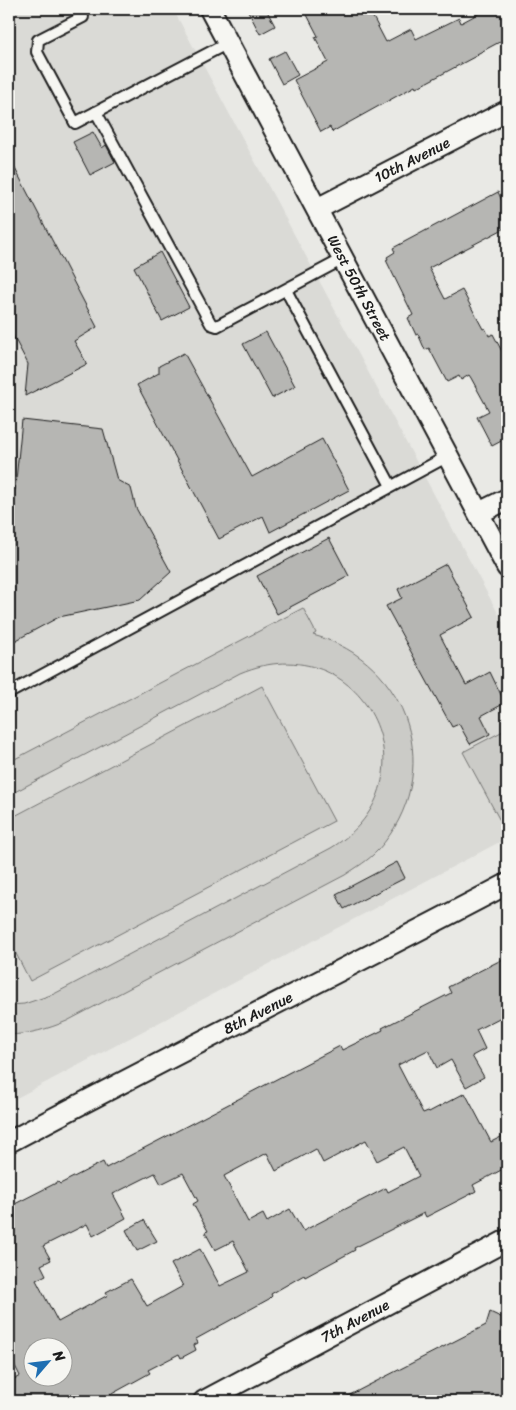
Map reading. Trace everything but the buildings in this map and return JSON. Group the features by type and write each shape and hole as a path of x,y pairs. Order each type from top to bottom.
{"street":[{"name":"West 50th Street","path":"210,9 507,567"},
{"name":"10th Avenue","path":"317,209 507,110"},
{"path":"479,513 507,499"},
{"name":"8th Avenue","path":"9,1142 146,1069 396,943 507,884"},
{"name":"7th Avenue","path":"204,1401 507,1240"}],"lane":[{"path":"83,17 38,40 37,52 75,123 228,43"},
{"path":"96,112 211,324 217,326 344,259"},
{"path":"286,290 391,486"},
{"path":"9,693 448,456"}],"shaded area":[{"path":"15,9 173,9 507,630 507,838 9,1102 9,12"},
{"path":"303,608 316,633 313,635 346,649 374,669 394,694 407,724 413,755 410,788 399,820 378,850 345,875 67,1021 39,1031 9,1035 9,1005 24,1004 54,994 331,848 364,819 381,785 383,750 373,716 352,688 321,669 283,663 240,673 9,795 9,762"},
{"path":"262,686 334,821 30,981 9,940 9,819"},
{"path":"507,729 507,826 504,828 463,752"}]}
